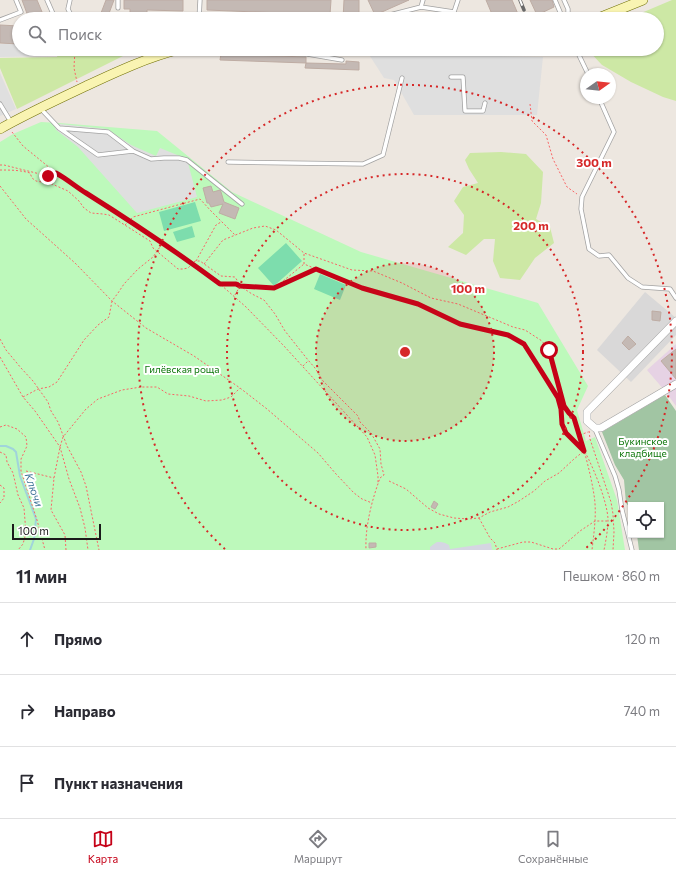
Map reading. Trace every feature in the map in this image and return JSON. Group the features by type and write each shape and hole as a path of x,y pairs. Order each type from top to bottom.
{"street":[{"path":"613,12 643,0"},
{"path":"6,125 107,76 157,56"},
{"path":"676,321 588,412 588,421 592,429 601,428 676,384"}],"lane":[{"path":"16,0 21,12"},
{"path":"47,0 52,12"},
{"path":"70,0 68,9 70,12"},
{"path":"118,0 118,8"},
{"path":"199,12 200,0"},
{"path":"421,7 423,0"},
{"path":"401,12 421,7 454,12 458,0"},
{"path":"555,0 560,12"},
{"path":"564,0 568,12"},
{"path":"0,20 12,15"},
{"path":"319,56 342,60"},
{"path":"579,56 585,68"},
{"path":"451,76 463,77 465,110 483,110 485,104"},
{"path":"228,162 363,164 383,155 402,78"},
{"path":"0,104 6,125"},
{"path":"602,104 614,132 582,197 581,209 589,248 599,256 609,255 628,278 642,287 670,289 676,298"},
{"path":"40,108 59,128 98,155 133,151"},
{"path":"59,128 108,132 133,151 151,159 179,158 187,160 242,204"},
{"path":"592,429 615,476 632,550"}],"path":[{"path":"75,56 74,68 79,89"},
{"path":"530,104 532,121 546,136 553,159 567,187 582,197"},
{"path":"6,125 23,146 56,173 130,220 193,264 234,296 302,366 367,437 375,455 378,483"},
{"path":"0,165 48,176 56,173"},
{"path":"0,170 25,171 30,173 32,178 36,181 52,184 68,191 84,208 91,213 109,215 150,241 153,248 178,269 188,268 193,264 216,225 221,221"},
{"path":"0,187 26,219 75,263 112,301 146,328 194,356 240,388 318,453 354,493 362,499 372,503"},
{"path":"125,226 132,217 200,199 235,235"},
{"path":"204,264 223,240 253,228 266,226 276,230 304,253 352,270 373,271 402,283 431,298 458,304 513,327 525,330 542,341 549,350 564,406 574,418 584,451 594,496 595,522 592,550"},
{"path":"23,397 49,387 57,382 84,340 98,325 109,317 112,301 124,284 138,269 153,257 162,243"},
{"path":"304,253 304,264"},
{"path":"195,261 200,261 221,276 235,277 240,286"},
{"path":"304,264 362,288 418,304 460,324 508,335 524,344 558,398 561,409 562,424 566,433 584,451 590,461 606,507 608,520 604,550"},
{"path":"274,288 304,264"},
{"path":"240,286 274,288 316,269"},
{"path":"220,284 236,284 264,300 275,314 285,331 315,368 323,381 358,416 360,422 371,433 380,449 381,464 384,475 380,478 372,503 366,536 366,550"},
{"path":"234,296 240,286"},
{"path":"0,340 6,350 48,402 51,411 58,422 63,437 81,472 86,486 99,550"},
{"path":"0,357 23,397 35,411 60,447 69,479 80,508 88,550"},
{"path":"302,366 308,360"},
{"path":"66,550 65,535 51,510 54,478 63,437 86,409 98,398 122,390 140,387 157,387 168,394 189,396 206,401 222,400 232,397 240,388"},
{"path":"588,421 592,429 590,438 611,502 613,520 613,550"},
{"path":"0,426 6,425 17,429 26,437 27,446 21,458 21,471 45,550"},
{"path":"579,435 592,429"},
{"path":"389,481 406,489 428,508 438,514 454,518 479,518 490,512 508,507 519,501 559,473 584,451"},
{"path":"0,452 6,455 7,462 13,473 18,496 24,508 26,533 23,544 18,550"},
{"path":"26,471 54,478"},
{"path":"0,485 4,488 4,498 0,502"},
{"path":"479,518 490,538 495,543 497,549 523,542 531,542 553,549 559,549 580,530 595,522 608,520"}],"shaded area":[{"path":"0,44 12,44 12,56 56,56 0,57"},
{"path":"370,56 543,57 537,115 414,115 394,80 384,78"},
{"path":"0,73 16,109 0,116"},
{"path":"60,124 107,129 131,145 156,156 160,148 187,159 197,197 137,213 78,147 55,129"},
{"path":"645,292 676,318 676,335 631,382 597,350"},
{"path":"676,344 676,406 647,370"},
{"path":"437,542 449,545 450,549 491,543 492,550 430,550 430,547"}],"green space":[{"path":"672,0 676,0 676,101 663,97 631,82 616,73 616,68 607,68 594,56 664,56 664,12 644,12"},
{"path":"123,56 17,109 0,68 0,58"},
{"name":"Гилёвская роща","path":"41,122 157,131 232,192 361,252 538,303 588,386 577,410 586,441 595,437 617,500 625,550 0,550 0,142 13,134"},
{"path":"501,152 526,154 543,172 541,203 536,219 550,227 554,243 535,258 520,280 500,278 493,261 495,239 484,239 466,255 448,247 463,233 464,215 454,201 463,187 478,183 465,160 470,153"},
{"path":"195,202 201,221 164,231 159,212"},
{"path":"192,226 195,237 177,242 173,232"},
{"path":"286,243 302,261 274,286 258,268"},
{"path":"320,274 346,285 340,300 314,289"},
{"name":"Букинское кладбище","path":"665,395 676,411 676,550 639,550 637,538 664,538 664,502 628,502 628,505 626,503 624,480 615,465 602,432"}],"building":[{"path":"22,0 37,0 42,12 26,12"},
{"path":"106,0 114,0 110,12 101,12"},
{"path":"124,0 183,0 183,11 147,10 147,12 130,12 130,9 124,9"},
{"path":"207,0 331,0 330,12 256,12 207,10"},
{"path":"344,0 359,0 359,12 343,12"},
{"path":"368,0 409,0 382,12 374,12"},
{"path":"486,0 512,0 517,12 491,12"},
{"path":"530,0 552,0 554,7 543,12 536,12"},
{"path":"0,25 12,26 12,44 0,43"},
{"path":"221,56 278,56 306,57 306,63 220,60"},
{"path":"346,61 359,62 359,70 305,68 306,63 346,64"},
{"path":"211,186 213,192 220,190 224,202 239,208 235,219 219,213 223,204 211,207 209,203 207,203 203,188"},
{"path":"652,311 661,312 660,321 652,320"},
{"path":"628,336 636,344 629,350 622,343"},
{"path":"676,349 676,379 661,361"},
{"path":"434,501 438,504 435,509 431,507"},
{"path":"369,543 376,543 376,547 369,548"}],"waterway":[{"name":"Ключи","path":"0,446 6,446 16,452 20,476 36,519 34,539 30,550"}],"railway":[{"path":"520,0 524,10"}],"route":[{"path":"48,176 56,173 60,175 73,185 130,220 220,284 274,288 316,269 362,288 418,304 460,324 508,335 524,344 558,398 561,409 562,424 566,433 584,451 574,418 564,406 549,350"}]}
